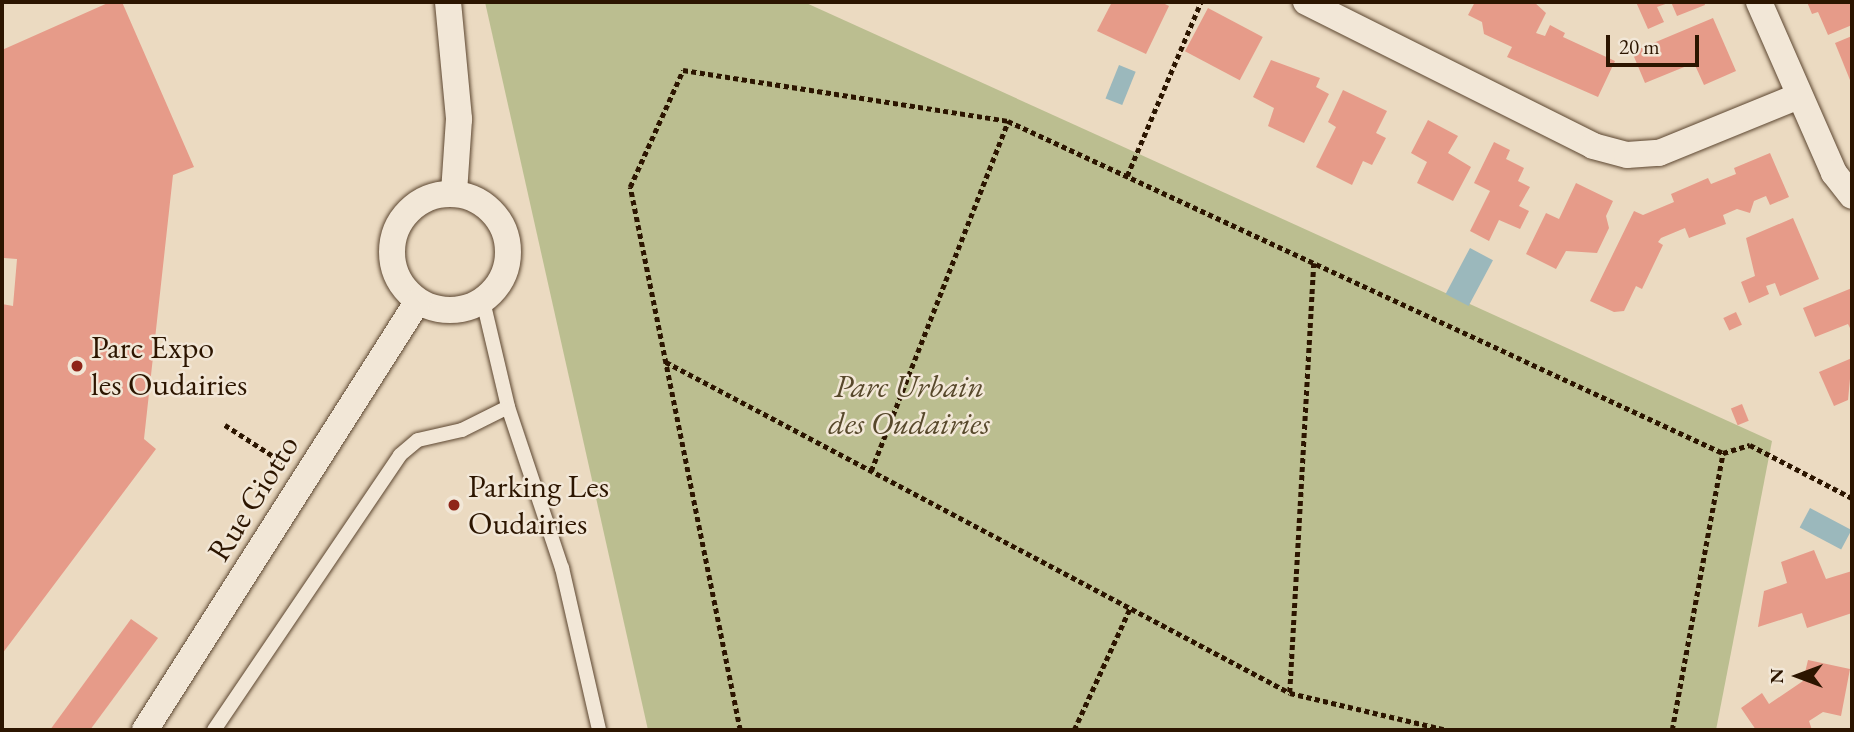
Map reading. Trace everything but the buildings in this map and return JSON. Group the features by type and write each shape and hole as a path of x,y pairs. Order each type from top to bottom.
{"street":[{"path":"448,2 459,119 454,192"},
{"path":"1306,2 1593,146 1627,155 1659,153 1799,96"},
{"path":"1759,2 1833,173 1852,195"},
{"path":"454,192 474,197 492,209 503,226 509,256 502,281 483,301 462,310 438,310 418,301 394,271 391,244 399,222 415,204 430,195 454,192"},
{"name":"Rue Giotto","path":"145,730 418,301"}],"lane":[{"path":"483,301 508,407 562,568 599,730"},
{"path":"214,730 400,455 418,440 462,430 508,407"}],"path":[{"path":"740,2 747,2"},
{"path":"1127,176 1201,2"},
{"path":"740,730 630,187 683,70 1008,121 1723,453 1750,445 1852,498"},
{"path":"871,471 1008,121"},
{"path":"1290,693 1314,263"},
{"path":"666,362 1290,693 1446,730"},
{"path":"1672,730 1723,453"},
{"path":"1074,730 1130,608"}],"green space":[{"name":"Parc Urbain des Oudairies","path":"485,2 804,2 1772,441 1716,730 648,730"}],"water":[{"path":"1119,65 1136,72 1122,105 1106,98"},
{"path":"1470,248 1493,260 1469,306 1446,294"},
{"path":"1810,508 1851,530 1841,549 1800,527"}],"place":[{"name":"Parc Expo les Oudairies","path":"77,366"},
{"name":"Parking Les Oudairies","path":"454,505"}]}
